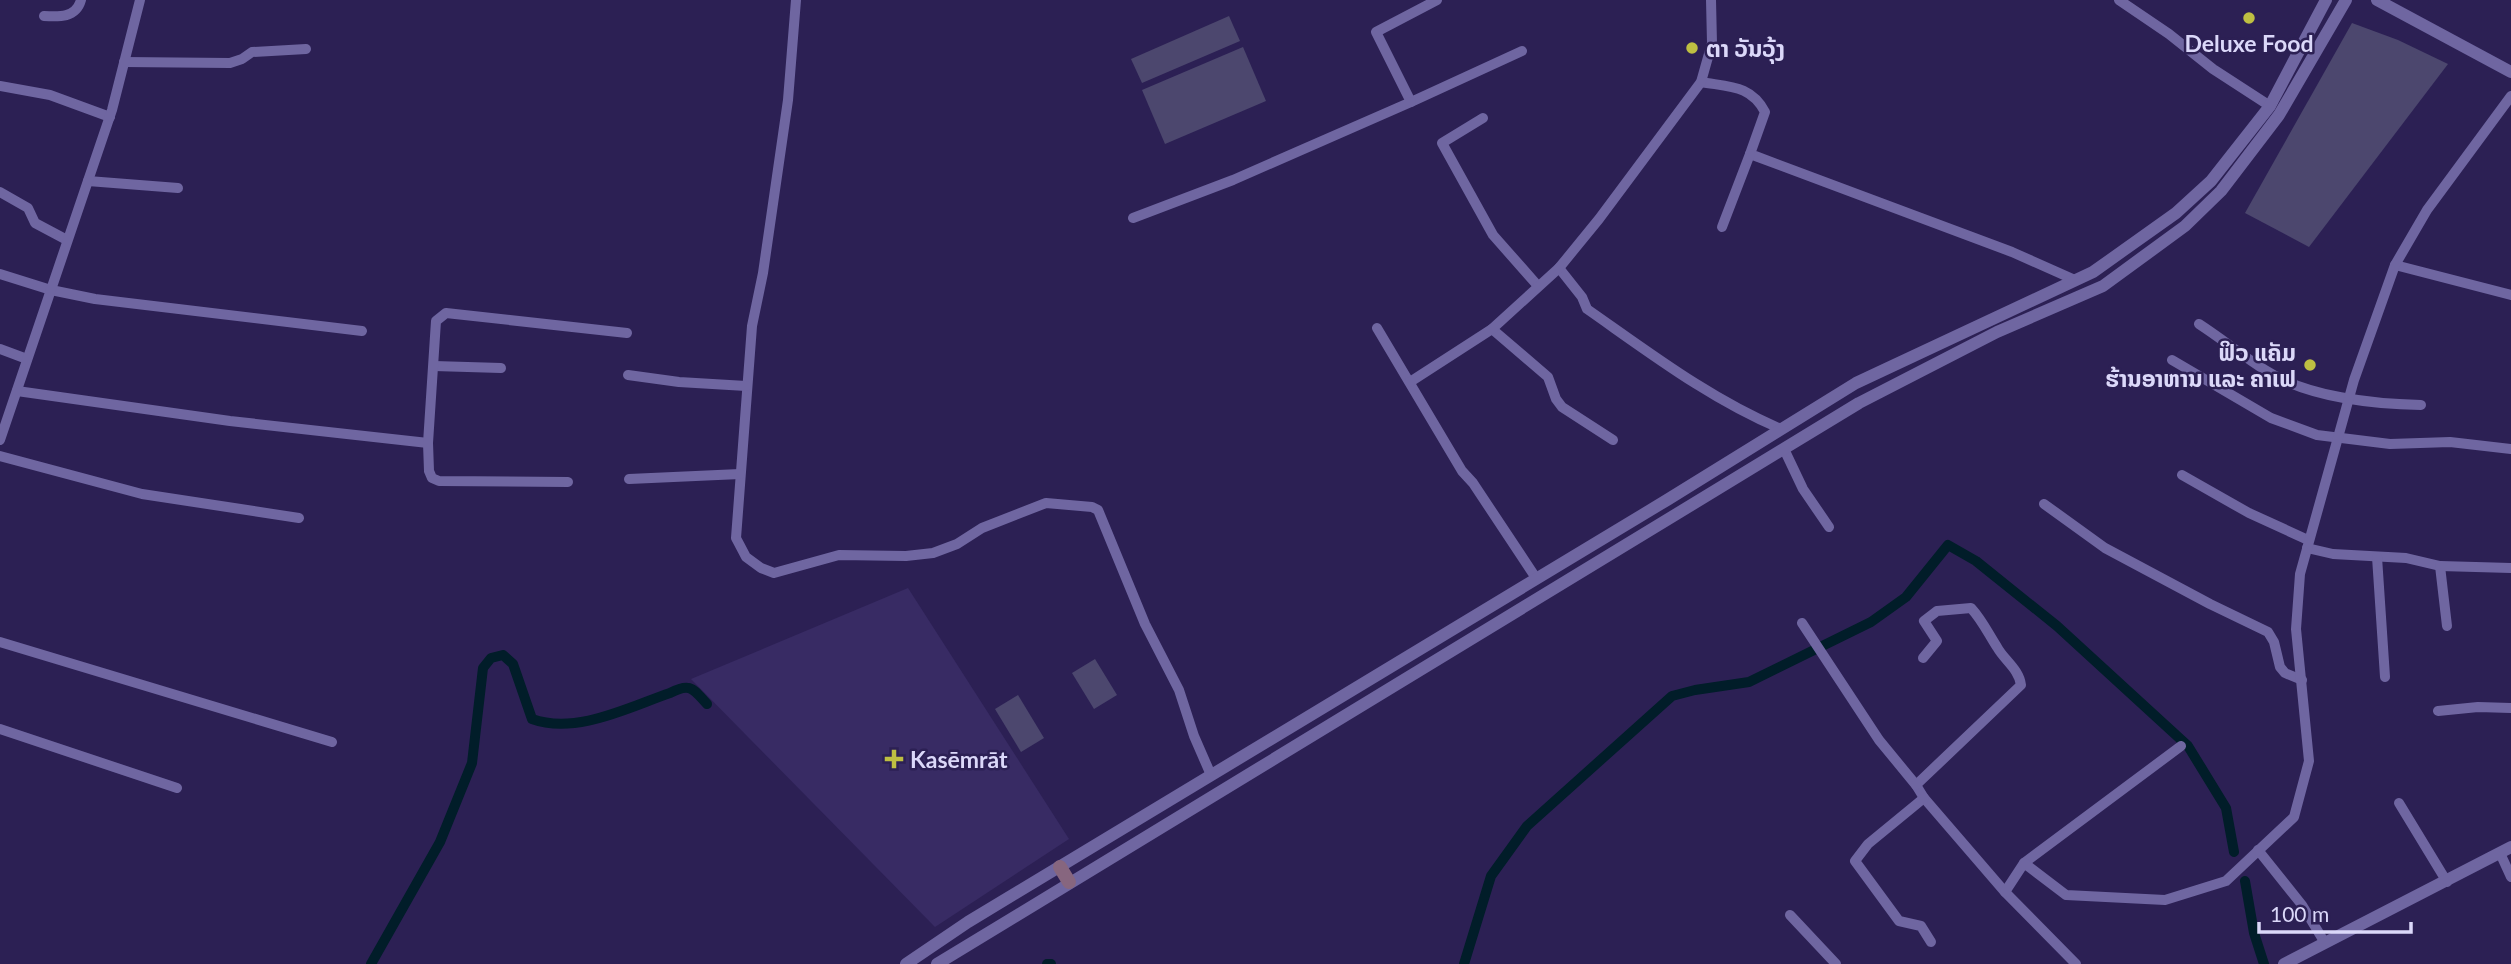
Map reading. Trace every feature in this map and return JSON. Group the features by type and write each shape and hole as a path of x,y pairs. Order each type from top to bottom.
{"main road":[{"path":"1060,867 1069,882"}],"street":[{"path":"44,16 61,17 72,14 79,7 81,0"},
{"path":"0,440 3,422 17,391 110,117 140,0"},
{"path":"796,0 788,100 763,272 751,326 736,538 740,548 746,557 761,568 774,573 839,555 906,556 933,553 957,544 982,528 1046,503 1092,507 1098,510 1145,624 1179,690 1194,736 1211,775"},
{"path":"1411,102 1376,32 1437,0"},
{"path":"1410,382 1492,329 1559,268 1599,219 1701,82 1712,43 1711,0"},
{"path":"2119,0 2169,34 2213,69 2270,106"},
{"path":"906,964 968,922 1856,383 2093,272 2176,213 2211,181 2270,106 2326,0"},
{"path":"937,964 1859,403 1997,332 2103,286 2185,226 2221,191 2279,115 2346,0"},
{"path":"2376,0 2511,72"},
{"path":"124,62 230,63 252,52 306,49"},
{"path":"1133,218 1233,180 1522,51"},
{"path":"1701,82 1747,90 1759,99 1765,112 1722,227"},
{"path":"0,86 50,95 110,117"},
{"path":"2024,863 2066,895 2165,900 2226,881 2294,817 2309,761 2296,629 2300,574 2354,380 2395,265 2427,210 2511,96"},
{"path":"1483,118 1442,144 1493,235 1538,286"},
{"path":"1750,154 2011,252 2075,280"},
{"path":"88,181 178,188"},
{"path":"0,192 28,208 35,223 67,240"},
{"path":"2395,265 2511,295"},
{"path":"1559,268 1582,297 1587,309 1671,369 1732,406 1781,429"},
{"path":"0,274 51,290 95,299 362,331"},
{"path":"568,482 439,481 432,478 429,471 428,443 436,321 446,313 627,333"},
{"path":"2199,324 2266,370 2289,382 2350,399 2421,405"},
{"path":"1377,328 1462,471 1473,483 1536,578"},
{"path":"1492,329 1548,377 1562,407 1614,440"},
{"path":"0,349 27,359"},
{"path":"2172,360 2271,418 2317,435 2390,444 2450,442 2511,449"},
{"path":"433,366 501,368"},
{"path":"628,375 679,382 746,386"},
{"path":"17,391 230,421 428,443"},
{"path":"1784,449 1803,489 1829,527"},
{"path":"0,456 142,494 299,519"},
{"path":"629,479 740,474"},
{"path":"2182,475 2308,544 2333,554 2406,558 2440,566 2511,568"},
{"path":"2044,504 2105,548 2268,632 2274,642 2280,667 2285,673 2302,680"},
{"path":"2376,557 2385,677"},
{"path":"2440,566 2447,625"},
{"path":"1916,785 2021,685 2020,676 1998,650 1980,618 1971,608 1937,611 1924,621 1937,641 1923,658"},
{"path":"1802,623 1879,740 1916,785 1924,799 2005,892 2076,964"},
{"path":"0,642 332,742"},
{"path":"2438,711 2511,708"},
{"path":"0,729 177,788"},
{"path":"2005,892 2024,863 2180,746"},
{"path":"1924,799 1868,844 1855,861 1899,921 1920,926 1931,943"},
{"path":"2399,803 2447,882"},
{"path":"2259,850 2302,905 2325,943"},
{"path":"2284,964 2505,850 2511,877"},
{"path":"1790,915 1836,964"}],"shaded area":[{"path":"1229,16 1240,41 1142,83 1131,59"},
{"path":"2352,23 2398,40 2448,64 2309,247 2245,213"},
{"path":"1243,47 1266,101 1165,144 1142,90"},
{"name":"Kasēmrāt","path":"908,588 1069,839 935,927 691,679"},
{"path":"1095,659 1117,695 1094,709 1072,673"},
{"path":"1018,695 1044,738 1021,752 995,709"}],"waterway":[{"path":"1464,964 1491,876 1527,826 1672,696 1749,682 1871,622 1906,597 1948,545 1976,561 2057,626 2188,746 2226,808 2234,852"},
{"path":"371,964 440,842 472,763 483,668 491,658 503,655 513,664 532,719 549,723 566,724 602,717 683,688 695,691 707,704"},
{"path":"2245,881 2254,933 2264,964"}],"place":[{"name":"Deluxe Food","path":"2249,18"},
{"name":"ຕາ ວັນວຸ້ງ","path":"1692,48"},
{"name":"ຟິວ ແຄັມ ຮ້ານອາຫານ ແລະ ຄາເຟ","path":"2310,365"},
{"name":"Kasēmrāt","path":"894,759"}]}
